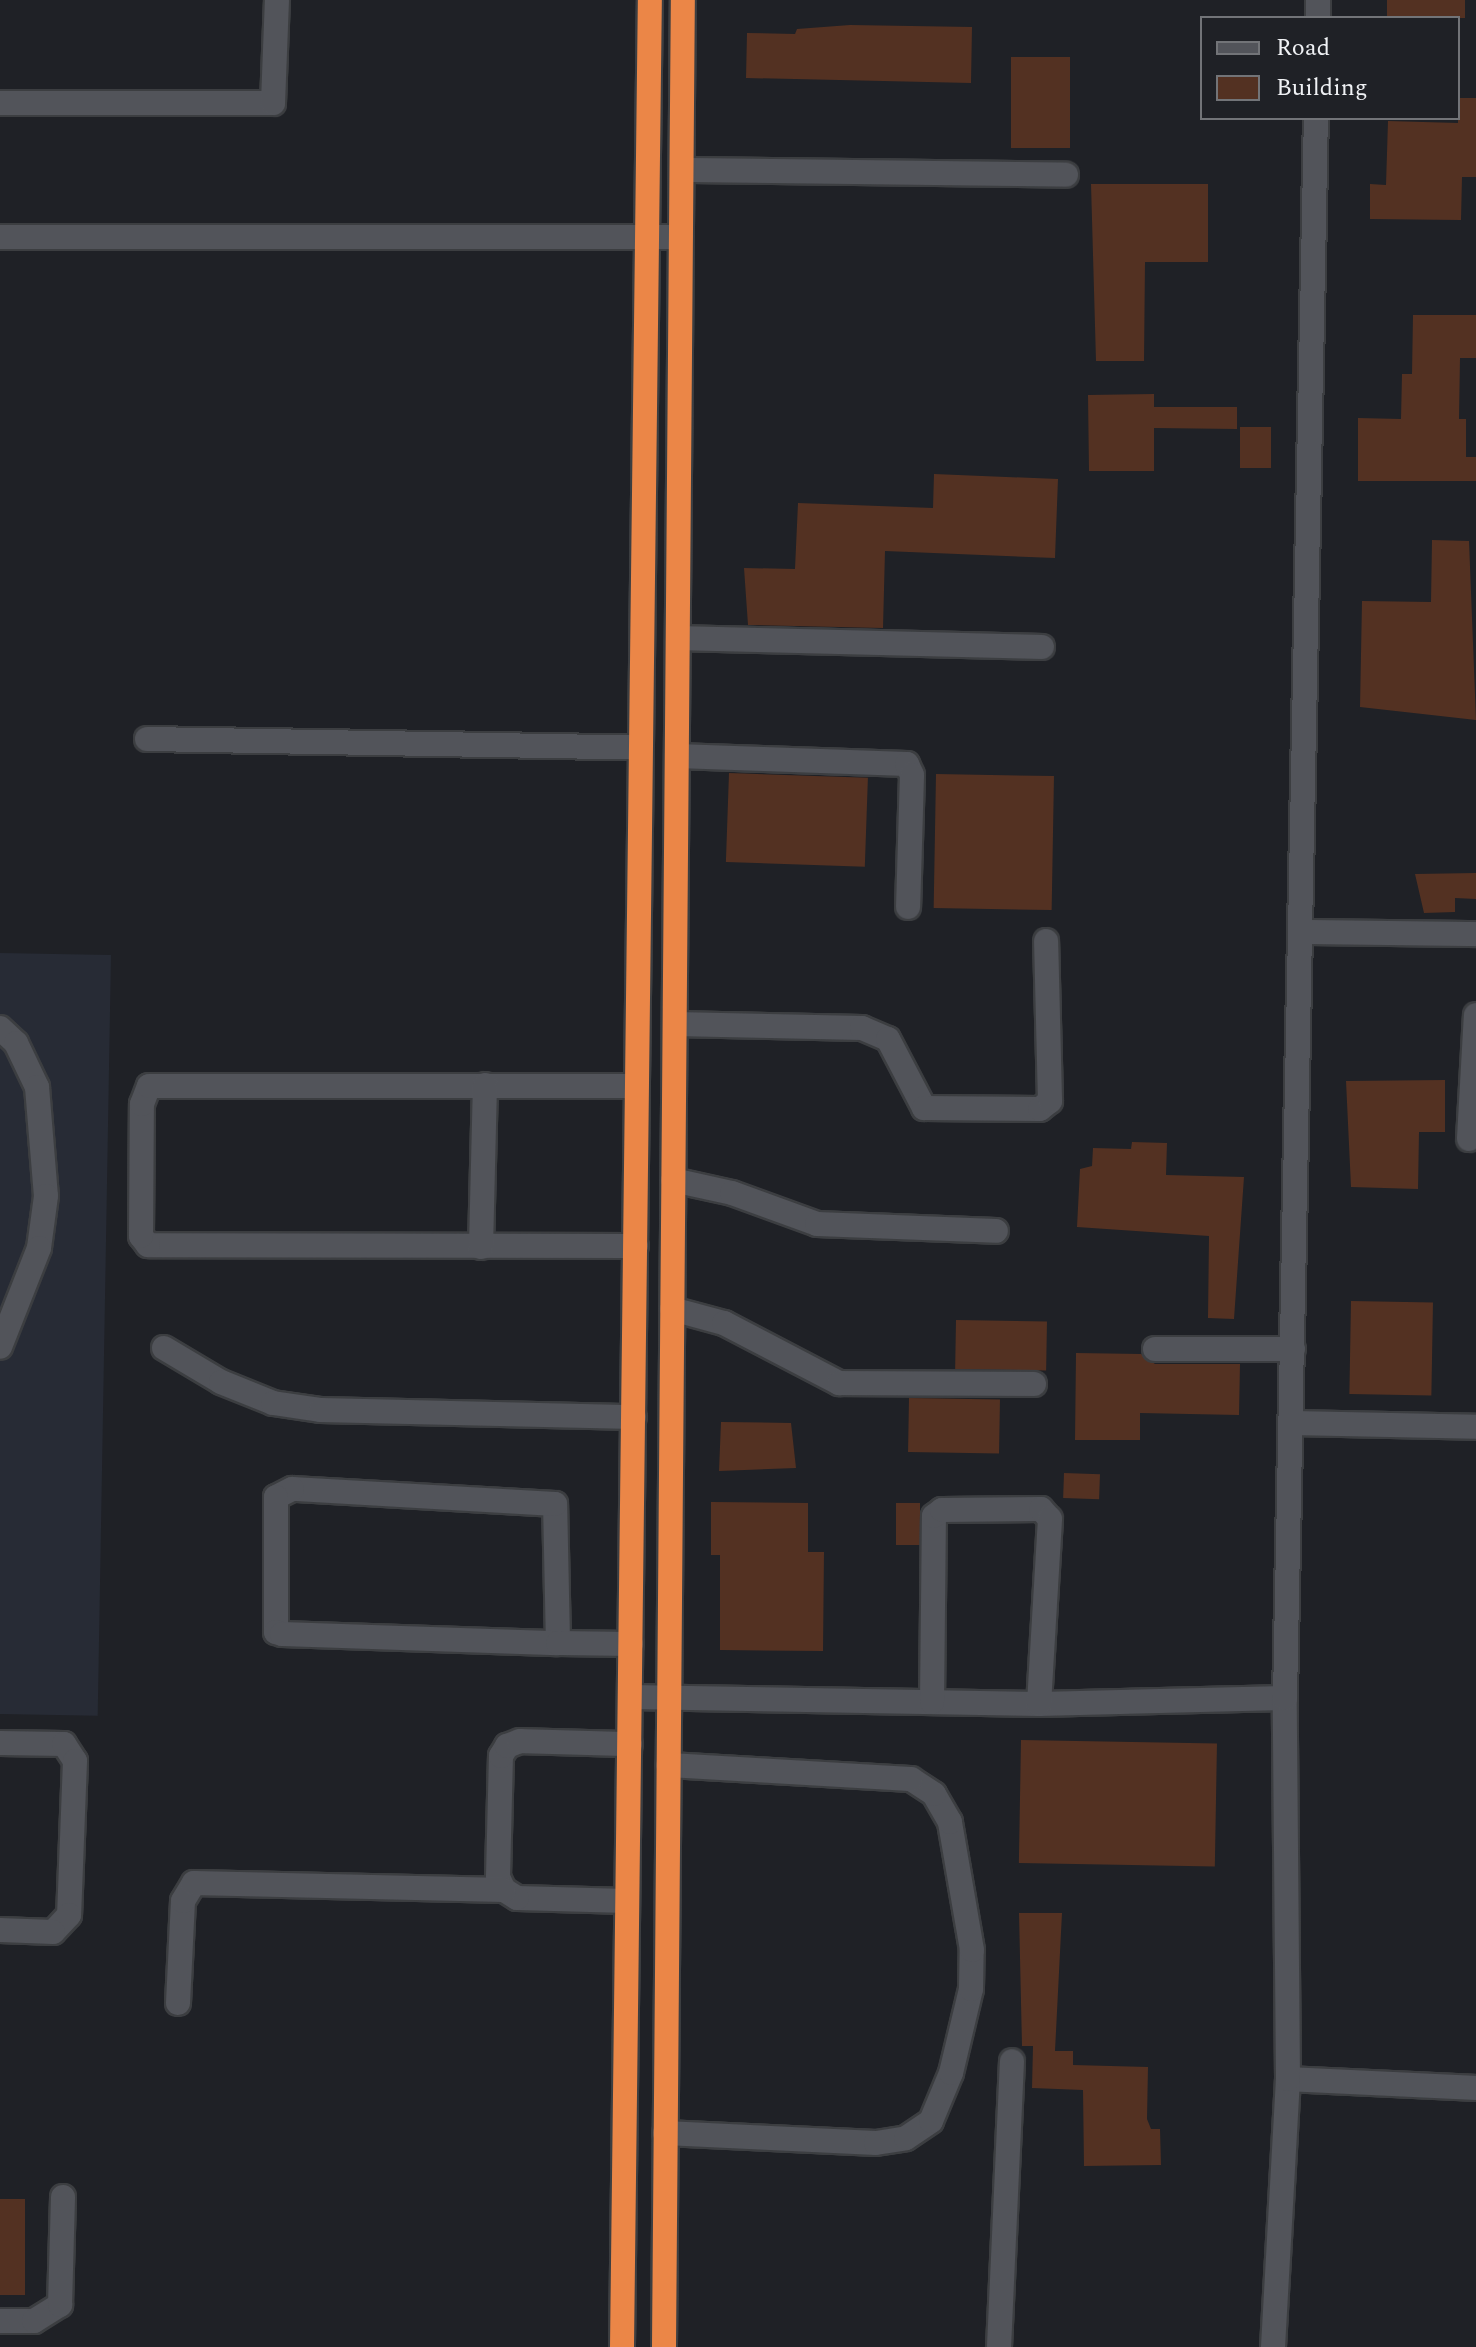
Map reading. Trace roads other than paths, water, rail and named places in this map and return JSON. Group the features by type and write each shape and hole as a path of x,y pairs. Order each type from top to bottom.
{"highway":[{"path":"622,2347 650,0"},
{"path":"664,2347 683,0"}],"street":[{"path":"0,103 268,105 276,99 277,0"},
{"path":"1273,2347 1288,2079 1285,1698 1316,120"},
{"path":"682,170 1066,175"},
{"path":"0,237 681,237"},
{"path":"678,638 1042,647"},
{"path":"147,739 640,748"},
{"path":"677,756 907,764 912,775 908,907"},
{"path":"1301,932 1476,934"},
{"path":"675,1024 862,1028 888,1039 924,1108 1040,1109 1050,1101 1046,941"},
{"path":"1469,1139 1476,1015"},
{"path":"0,1028 16,1043 37,1087 46,1196 39,1248 0,1347"},
{"path":"636,1246 148,1245 141,1236 143,1093 160,1083 637,1086"},
{"path":"481,1247 485,1085"},
{"path":"673,1180 817,1224 996,1231"},
{"path":"672,1309 724,1323 839,1383 1034,1384"},
{"path":"164,1348 221,1382 273,1403 321,1410 634,1417"},
{"path":"1155,1349 1293,1349"},
{"path":"1292,1423 1476,1427"},
{"path":"558,1643 555,1504 292,1489 276,1497 276,1632 558,1643 631,1644"},
{"path":"932,1702 934,1516 942,1510 1041,1509 1050,1519 1039,1704"},
{"path":"631,1697 1039,1704 1285,1698"},
{"path":"0,1743 64,1744 75,1761 69,1915 53,1932 0,1930"},
{"path":"504,1890 498,1877 500,1786 507,1746 630,1744"},
{"path":"665,2133 876,2143 906,2138 931,2121 951,2073 971,1989 972,1950 950,1822 934,1794 911,1779 668,1765"},
{"path":"178,2003 183,1901 194,1883 504,1890 543,1902 627,1901"},
{"path":"999,2347 1012,2061"},
{"path":"1288,2079 1476,2088"},
{"path":"0,2321 42,2319 60,2305 63,2197"}]}
